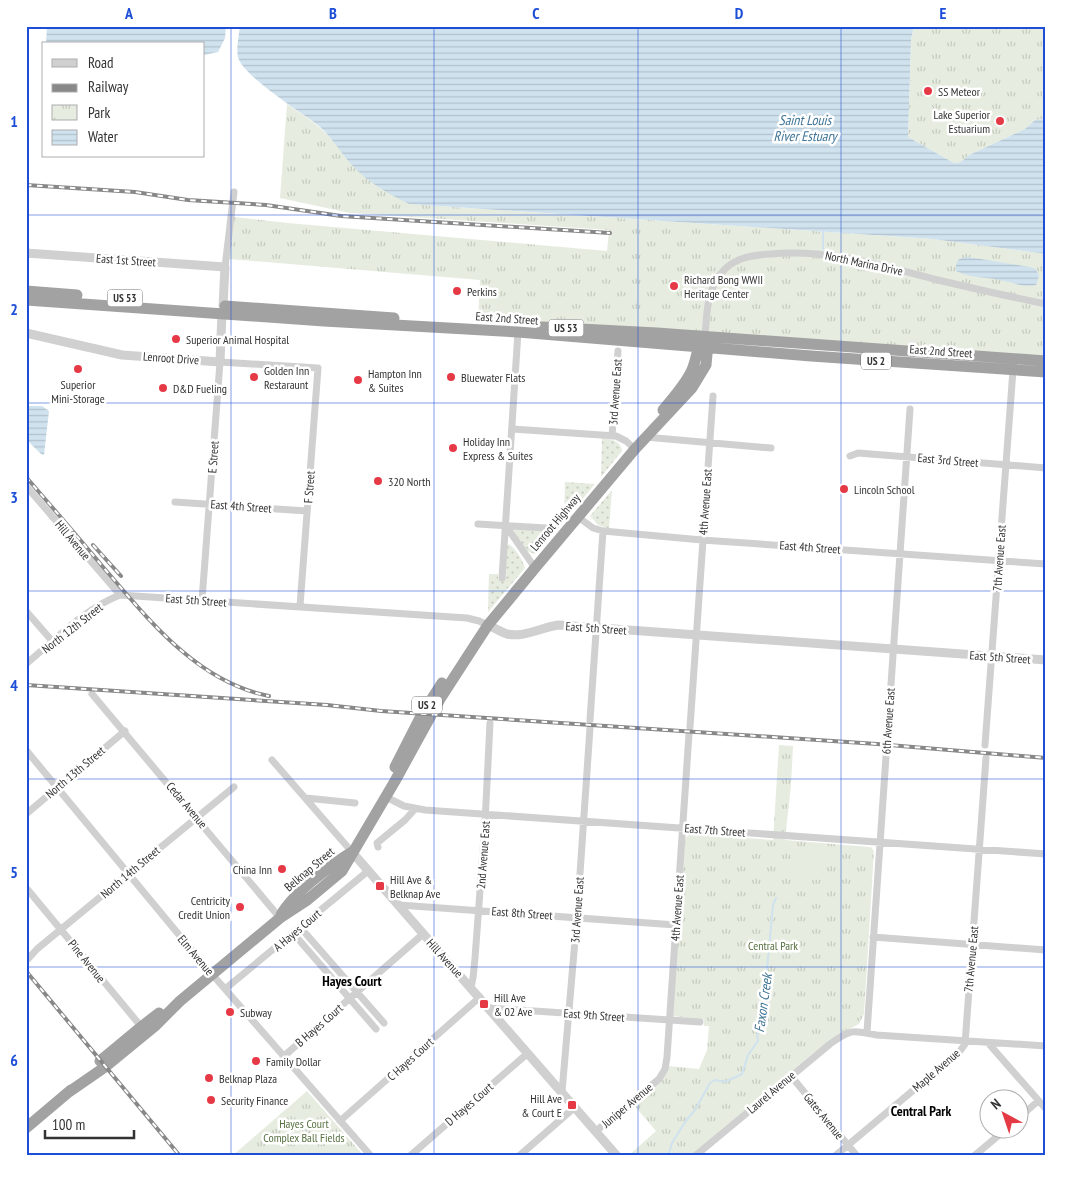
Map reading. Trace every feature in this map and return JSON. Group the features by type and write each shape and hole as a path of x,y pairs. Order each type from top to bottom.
{"highway":[{"name":"East 2nd Street","path":"26,291 319,321 649,332 704,344 1046,372"},
{"name":"East 2nd Street","path":"26,300 223,310"},
{"name":"East 2nd Street","path":"704,344 1046,361"},
{"name":"Lenroot Highway","path":"352,852 386,797 388,784 401,753 422,714 464,651 488,625 635,449 686,381 704,344"},
{"name":"Belknap Street","path":"26,1128 66,1094 102,1069 143,1030 280,918 284,909 293,899 329,868 352,852"}],"street":[{"name":"E Street","path":"202,600 220,362 225,267 234,192"},
{"name":"East 1st Street","path":"26,253 225,267"},
{"name":"North Marina Drive","path":"704,344 708,299 716,280 733,263 759,255 808,253 857,259 1009,297 1046,304"},
{"path":"502,578 518,329"},
{"name":"Lenroot Drive","path":"26,333 122,355 318,368"},
{"name":"3rd Avenue East","path":"618,352 612,436 622,438 635,449"},
{"name":"F Street","path":"300,606 318,368"},
{"name":"7th Avenue East","path":"985,745 1013,370"},
{"name":"4th Avenue East","path":"658,1079 665,1069 667,1056 713,396"},
{"name":"6th Avenue East","path":"867,1032 910,409"},
{"path":"512,429 612,436"},
{"path":"644,437 771,448"},
{"name":"East 3rd Street","path":"850,456 858,452 1046,468"},
{"name":"Hill Avenue","path":"26,486 120,595"},
{"name":"East 4th Street","path":"174,502 307,511"},
{"name":"East 4th Street","path":"578,517 593,528 603,531 702,540 1046,564"},
{"path":"478,524 546,528"},
{"path":"506,526 535,568"},
{"name":"3rd Avenue East","path":"562,1092 577,917 598,628 603,531"},
{"name":"East 5th Street","path":"120,595 466,618 479,621 504,633 513,635 559,625 1046,660"},
{"name":"North 12th Street","path":"26,664 96,608 120,595"},
{"path":"26,611 53,642"},
{"name":"Cedar Avenue","path":"92,694 280,918"},
{"name":"2nd Avenue East","path":"471,987 486,814 490,722"},
{"name":"North 13th Street","path":"26,814 125,731"},
{"name":"Elm Avenue","path":"26,750 212,974 371,1156"},
{"name":"7th Avenue East","path":"965,1041 986,758"},
{"name":"Hill Avenue","path":"272,760 617,1156"},
{"name":"North 14th Street","path":"28,959 234,787"},
{"name":"East 7th Street","path":"386,797 415,809 1046,854"},
{"path":"306,798 355,803"},
{"path":"378,847 378,842 405,820 415,809"},
{"name":"A Hayes Court","path":"225,989 368,871"},
{"name":"Pine Avenue","path":"28,890 143,1030"},
{"name":"East 8th Street","path":"399,905 676,925"},
{"path":"300,927 384,1023"},
{"path":"293,933 376,1029"},
{"name":"B Hayes Court","path":"283,1057 423,934"},
{"path":"873,937 1046,950"},
{"name":"C Hayes Court","path":"340,1121 480,998"},
{"name":"East 9th Street","path":"489,1008 700,1022"},
{"name":"Laurel Avenue","path":"695,1156 830,1044 850,1032 858,1030 867,1032"},
{"path":"867,1032 876,1035 988,1044 1046,1046"},
{"name":"Maple Avenue","path":"835,1156 960,1051 965,1041"},
{"path":"988,1044 1046,1109"},
{"name":"D Hayes Court","path":"410,1156 528,1053"},
{"name":"Gates Avenue","path":"791,1076 857,1156"},
{"name":"Juniper Avenue","path":"596,1131 658,1079"},
{"path":"1030,1108 1038,1101"},
{"path":"519,1156 575,1107"},
{"path":"974,1156 993,1140"}],"green space":[{"path":"914,26 1046,26 1046,119 1035,120 1025,129 969,155 961,162 954,163 908,137 911,40"},
{"path":"287,104 307,117 336,144 409,204 933,239 1046,254 1046,358 478,320 480,280 229,259 234,217 607,251 609,230 350,213 280,198"},
{"path":"602,438 615,441 620,445 622,451 601,477"},
{"path":"565,482 595,484 564,521"},
{"path":"612,490 609,529 598,525 590,516"},
{"path":"547,525 560,526 535,554 527,551 513,530"},
{"path":"508,544 514,548 525,568 488,612 489,574 498,574 498,579 504,579 506,547"},
{"name":"Central Park","path":"779,745 793,746 785,840 871,847 874,851 864,1014 859,1024 840,1034 812,1054 690,1156 628,1156 656,1131 632,1103 668,1066 699,1069 707,1050 709,1026 704,1026 704,1020 672,1016 685,840 691,834 773,840"},
{"path":"791,850 823,852 821,880 789,878"},
{"name":"Hayes Court Complex Ball Fields","path":"307,1091 364,1156 232,1156"}],"water":[{"path":"47,26 226,26 225,38 218,52 205,55 205,42 46,42"},
{"name":"Saint Louis River Estuary","path":"240,26 914,26 911,40 908,137 954,163 961,162 969,155 1025,129 1035,120 1046,119 1046,254 933,239 409,204 363,176 320,127 249,73 242,65 237,54"},
{"path":"968,257 1036,269 1039,276 1036,285 1022,285 956,271 956,264 959,259"},
{"path":"26,406 42,406 49,411 44,455 26,439"}],"waterway":[{"name":"Faxon Creek","path":"823,231 823,249"},
{"name":"Faxon Creek","path":"668,1156 672,1143 695,1110 710,1083 715,1080 725,1082 742,1074 748,1055 758,1041 757,1031 762,1022 773,905 776,898"}],"railway":[{"path":"26,185 135,192 188,200 266,205 341,216 610,233"},
{"path":"26,477 138,608 176,646 197,663 219,677 243,689 269,696"},
{"path":"93,545 121,576"},
{"path":"26,685 877,744 1046,758"},
{"path":"26,971 180,1156"}],"place":[{"name":"SS Meteor","path":"928,91"},
{"name":"Lake Superior Estuarium","path":"1000,121"},
{"name":"Richard Bong WWII Heritage Center","path":"674,286"},
{"name":"Perkins","path":"457,291"},
{"name":"Superior Animal Hospital","path":"176,339"},
{"name":"Superior Mini-Storage","path":"78,369"},
{"name":"Golden Inn Restaraunt","path":"254,377"},
{"name":"Bluewater Flats","path":"451,377"},
{"name":"Hampton Inn & Suites","path":"358,380"},
{"name":"D&D Fueling","path":"163,388"},
{"name":"Holiday Inn Express & Suites","path":"453,448"},
{"name":"320 North","path":"378,481"},
{"name":"Lincoln School","path":"844,489"},
{"name":"China Inn","path":"282,869"},
{"name":"Hill Ave & Belknap Ave","path":"380,886"},
{"name":"Centricity Credit Union","path":"240,907"},
{"name":"Hill Ave & 02 Ave","path":"484,1004"},
{"name":"Subway","path":"230,1012"},
{"name":"Family Dollar","path":"256,1061"},
{"name":"Belknap Plaza","path":"209,1078"},
{"name":"Security Finance","path":"211,1100"},
{"name":"Hill Ave & Court E","path":"572,1105"}],"district":[{"name":"Hayes Court","path":"352,981"},
{"name":"Central Park","path":"921,1111"}]}
